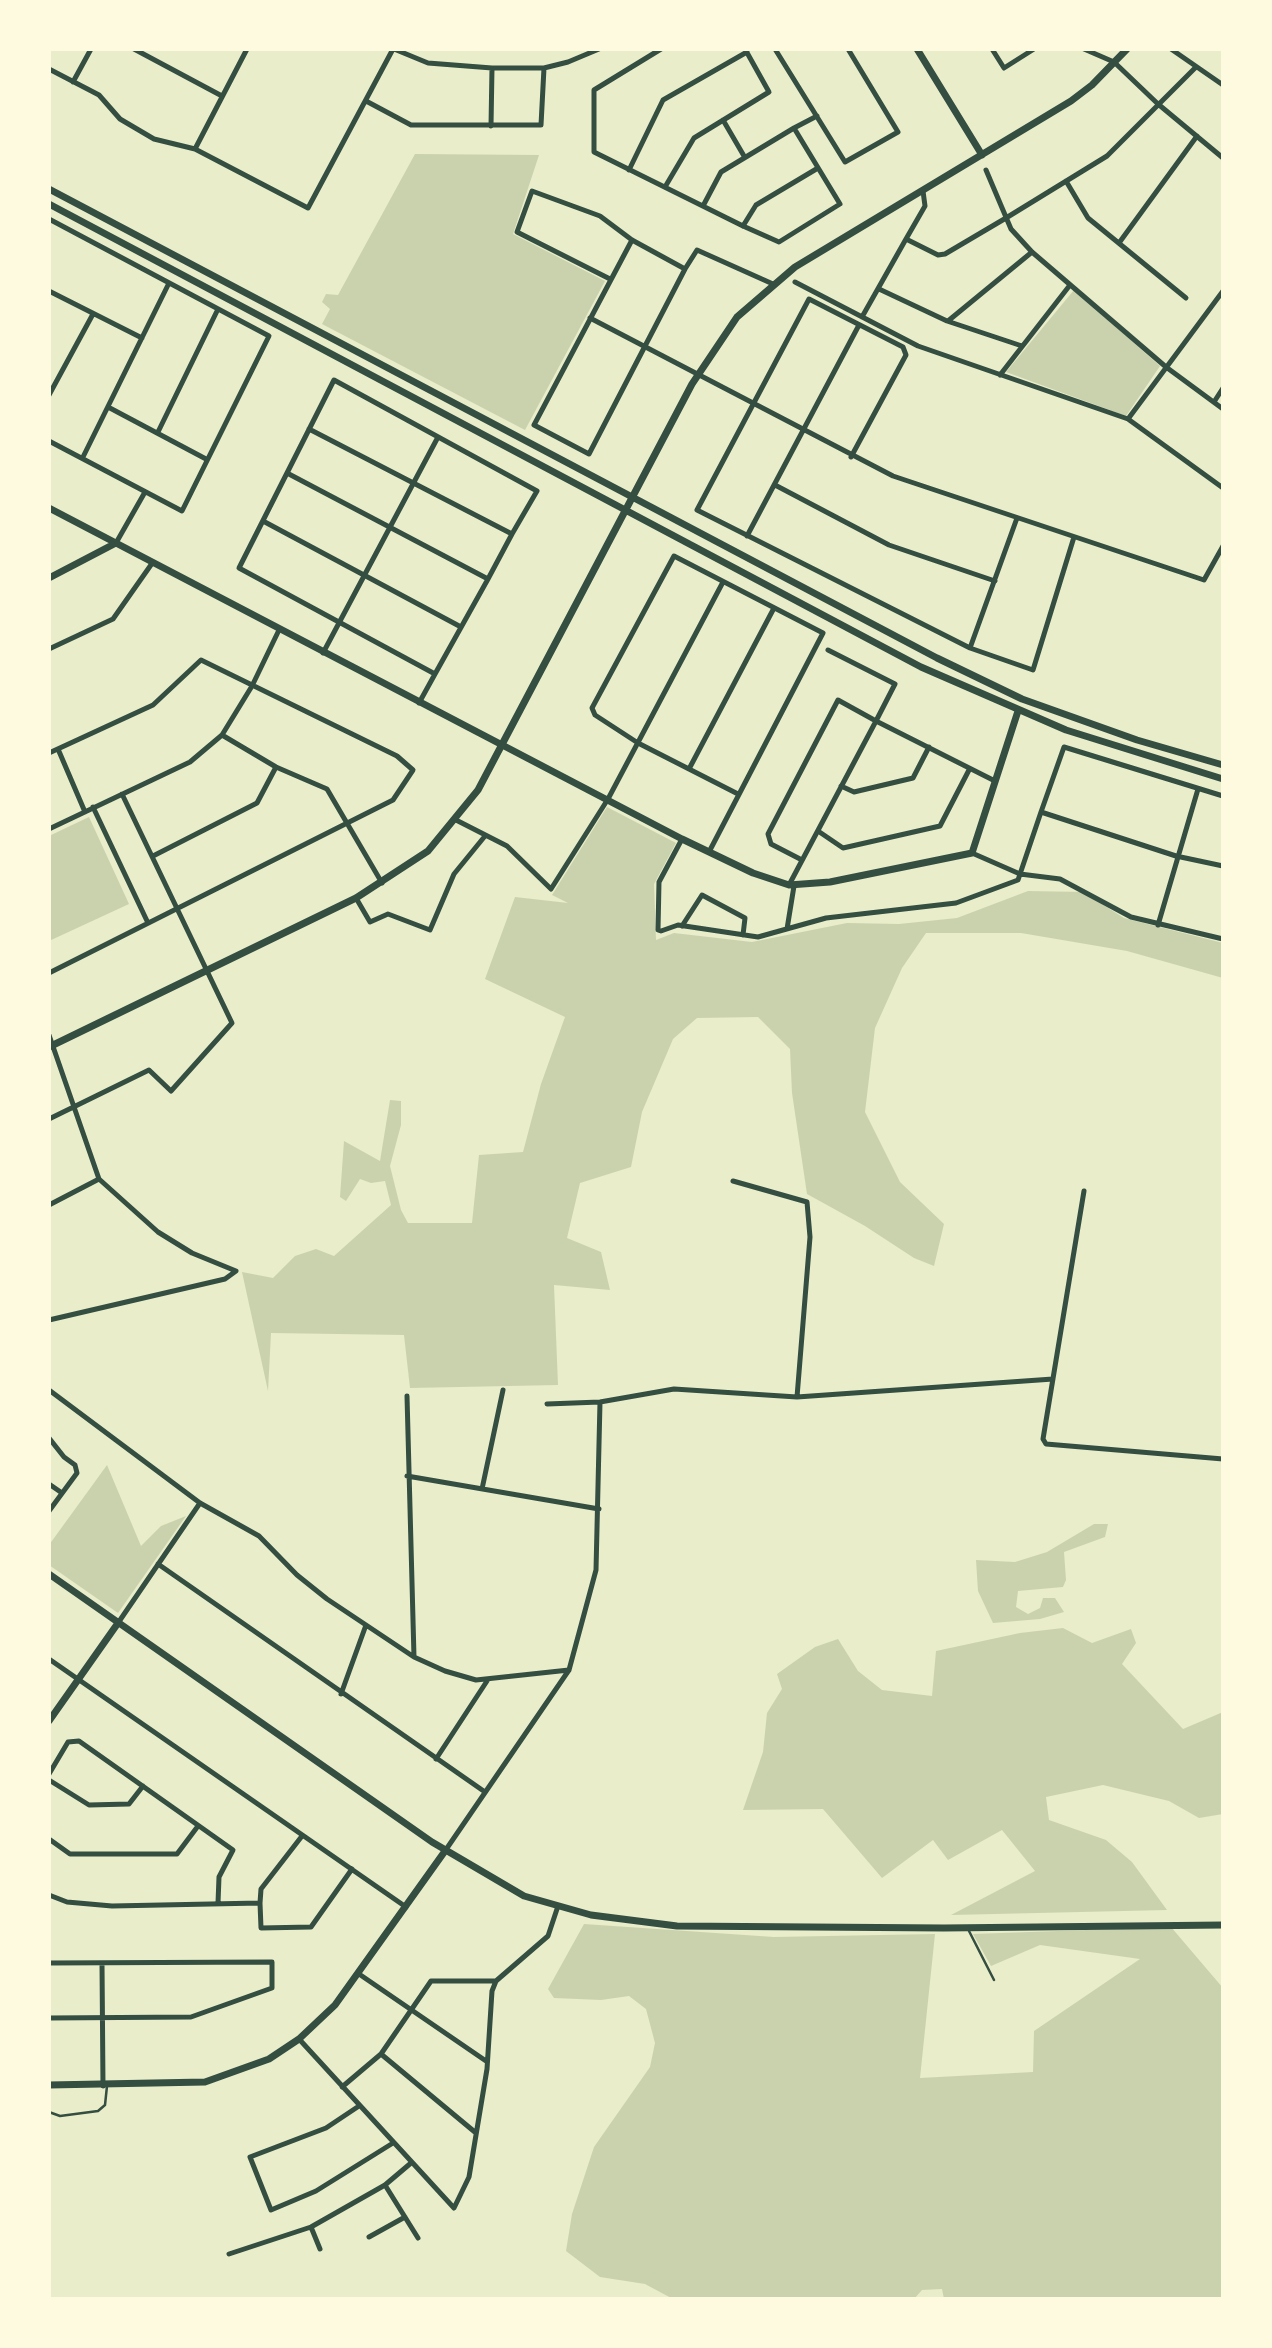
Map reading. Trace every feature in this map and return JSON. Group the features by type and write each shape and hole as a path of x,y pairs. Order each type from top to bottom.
{"street":[{"path":"73,82 91,49"},
{"path":"134,49 222,96"},
{"path":"195,149 247,49"},
{"path":"49,69 99,95 120,119 154,139 195,149 307,208 393,49 428,63 492,68 544,68 568,62 599,49"},
{"path":"775,49 845,162 898,132 848,49"},
{"path":"917,49 982,155"},
{"path":"992,49 1004,68 1034,49"},
{"path":"1084,49 1114,62 1158,104 1223,158"},
{"path":"51,1046 356,898 428,851 457,820 478,790 698,374 737,317 773,284 1071,101 1127,49"},
{"path":"1171,49 1223,85"},
{"path":"657,50 594,90 594,152 779,242 840,204 794,128"},
{"path":"629,170 663,100 746,50 769,92 694,138 665,187"},
{"path":"906,239 938,255 945,254 1006,218 1107,156 1196,67"},
{"path":"491,126 492,68"},
{"path":"366,101 411,125 541,125 544,68"},
{"path":"703,206 720,172 817,116"},
{"path":"723,120 744,156"},
{"path":"1119,243 1197,136"},
{"path":"743,226 756,205 818,167"},
{"path":"986,170 1006,218 1032,252 1166,368 1223,410"},
{"path":"1066,181 1088,218 1186,298"},
{"path":"49,189 937,658 1022,699 1137,740 1223,765"},
{"path":"610,279 517,232 532,191 600,216 632,240 685,269"},
{"path":"862,317 925,206 923,191"},
{"path":"49,204 921,667 1018,711 1104,744 1223,779"},
{"path":"49,219 269,336 182,511 49,441"},
{"path":"632,240 534,425 589,454 697,250 773,284"},
{"path":"947,321 1032,252"},
{"path":"795,282 918,346 1128,419 1223,488"},
{"path":"83,457 169,283"},
{"path":"1000,375 1070,285"},
{"path":"879,289 947,321 1022,346"},
{"path":"49,291 142,338"},
{"path":"1128,419 1223,291"},
{"path":"851,457 906,355 903,347 809,299 698,510 970,648 1033,670 1074,537"},
{"path":"158,432 218,309"},
{"path":"49,395 93,314"},
{"path":"590,318 803,432 893,476 1204,580 1221,554 1223,546"},
{"path":"747,536 859,325"},
{"path":"419,703 537,491 334,380 239,568 435,674"},
{"path":"1214,402 1223,388"},
{"path":"108,407 206,459"},
{"path":"309,429 513,534"},
{"path":"323,653 438,437"},
{"path":"287,473 488,579"},
{"path":"775,485 889,545 995,581"},
{"path":"49,578 116,543 145,492"},
{"path":"49,508 502,747 753,873 792,886 830,882 972,853 1020,874 1060,879 1131,917 1223,939"},
{"path":"970,648 1017,518"},
{"path":"263,520 461,627"},
{"path":"709,852 823,634 674,556 592,708 595,715 638,744 738,794"},
{"path":"49,649 113,619 153,562"},
{"path":"457,820 508,846 551,889 608,799 723,582"},
{"path":"689,769 774,608"},
{"path":"49,829 190,762 222,735 251,686 279,630"},
{"path":"787,929 792,886 802,860 895,684 828,650"},
{"path":"49,752 153,705 201,660 397,757 412,770 393,800 49,973"},
{"path":"802,860 771,844 768,834 838,700 993,780"},
{"path":"972,853 993,780 1018,711"},
{"path":"222,735 276,767 327,789 382,883"},
{"path":"841,786 854,792 913,778 929,747"},
{"path":"682,839 659,882 658,930 682,926 758,937 826,918 956,903 1018,880 1064,747 1223,796"},
{"path":"58,748 85,812"},
{"path":"153,856 257,803 276,767"},
{"path":"818,831 843,848 940,826 970,770"},
{"path":"1158,925 1176,856 1198,789"},
{"path":"49,1119 149,1070 171,1091 232,1023 122,794"},
{"path":"93,807 148,923"},
{"path":"1041,812 1176,856 1223,866"},
{"path":"356,898 370,922 388,914 430,930 454,874 485,836"},
{"path":"682,926 702,895 745,918 743,935"},
{"path":"49,1035 72,1108 99,1179 158,1232 192,1253 236,1271 225,1279 49,1320"},
{"path":"49,1205 99,1179"},
{"path":"733,1181 807,1202 810,1237 797,1397"},
{"path":"1084,1191 1043,1439 1046,1444 1223,1459"},
{"path":"547,1404 600,1402 674,1389 797,1397 1053,1379"},
{"path":"49,1390 200,1503 260,1535 297,1575 414,1657 460,1677 487,1681 569,1670"},
{"path":"482,1489 503,1390"},
{"path":"407,1396 407,1476 414,1657"},
{"path":"49,2085 205,2082 251,2067 299,2039 335,2006 569,1670 596,1570 600,1402"},
{"path":"49,1438 64,1457 75,1465 77,1474 49,1511"},
{"path":"407,1476 599,1509"},
{"path":"49,1484 62,1493"},
{"path":"49,1721 200,1503"},
{"path":"158,1564 485,1792"},
{"path":"49,1574 445,1851 524,1896 627,1921 677,1926 967,1928 1223,1925"},
{"path":"341,1693 366,1625"},
{"path":"49,1660 405,1907"},
{"path":"436,1759 487,1681"},
{"path":"49,1774 68,1742 79,1741 233,1850 219,1877 218,1903"},
{"path":"49,1780 89,1805 129,1804 143,1786"},
{"path":"49,1839 70,1854 177,1854 198,1826"},
{"path":"302,1836 261,1889 261,1928 312,1927 352,1869"},
{"path":"49,1895 67,1902 112,1906 260,1903"},
{"path":"299,2039 454,2208 469,2177 486,2061 492,1991 496,1981 548,1936 558,1906"},
{"path":"49,1963 272,1962 272,1988 191,2017 49,2018"},
{"path":"102,1964 105,2086"},
{"path":"359,1974 411,2007 486,2061"},
{"path":"342,2087 381,2054 431,1981 496,1981"},
{"path":"381,2054 476,2133"},
{"path":"359,2106 326,2128 250,2157 271,2210 316,2191 393,2143"},
{"path":"229,2254 311,2227 384,2185 411,2163"},
{"path":"384,2185 418,2238"},
{"path":"369,2237 405,2217"},
{"path":"311,2227 320,2249"}],"lane":[{"path":"967,1928 994,1980"},
{"path":"49,2112 60,2116 98,2111 106,2101 105,2086"}],"green space":[{"path":"415,154 539,155 513,234 605,281 525,430 322,324 330,309 322,302 326,294 338,295"},
{"path":"1074,290 1160,366 1126,416 1006,372"},
{"path":"607,807 676,843 654,884 656,940 674,933 752,942 847,923 899,924 957,918 1028,891 1083,892 1124,918 1223,943 1223,978 1127,951 1021,933 926,933 902,968 875,1028 865,1112 900,1182 944,1224 934,1266 914,1258 865,1226 807,1194 792,1093 790,1049 758,1017 697,1018 673,1039 642,1112 631,1167 580,1183 567,1238 601,1252 610,1290 554,1285 558,1385 410,1388 404,1335 271,1333 268,1391 242,1272 273,1278 295,1256 316,1249 334,1256 391,1205 385,1181 371,1183 360,1179 346,1201 340,1197 344,1141 380,1161 390,1100 401,1101 401,1125 390,1166 401,1210 408,1223 472,1223 479,1155 523,1152 541,1084 565,1017 485,979 515,897 568,903 552,895"},
{"path":"89,817 129,904 49,941 49,836"},
{"path":"107,1465 141,1546 161,1526 186,1516 118,1613 49,1565 49,1545"},
{"path":"1094,1524 1108,1524 1105,1537 1064,1552 1066,1580 1063,1587 1018,1591 1016,1607 1028,1614 1040,1608 1043,1598 1055,1598 1064,1612 1040,1619 993,1623 978,1591 976,1560 1015,1562 1047,1552"},
{"path":"1063,1628 1092,1643 1131,1629 1136,1643 1122,1664 1183,1729 1223,1712 1223,1814 1199,1818 1169,1801 1103,1785 1046,1797 1049,1820 1106,1840 1132,1862 1167,1910 951,1915 1035,1871 1002,1830 948,1860 933,1840 882,1878 823,1809 743,1810 763,1752 767,1713 782,1689 777,1674 815,1647 838,1639 858,1671 882,1690 932,1696 936,1651 1020,1633"},
{"path":"584,1924 774,1937 935,1934 920,2078 1033,2072 1034,2031 1140,1959 1040,1945 991,1966 973,1934 1171,1927 1223,1988 1223,2299 944,2299 942,2289 922,2290 914,2299 673,2299 645,2284 600,2277 566,2251 572,2214 594,2147 650,2067 655,2043 646,2009 629,1996 601,2000 554,1998 548,1989"}]}
